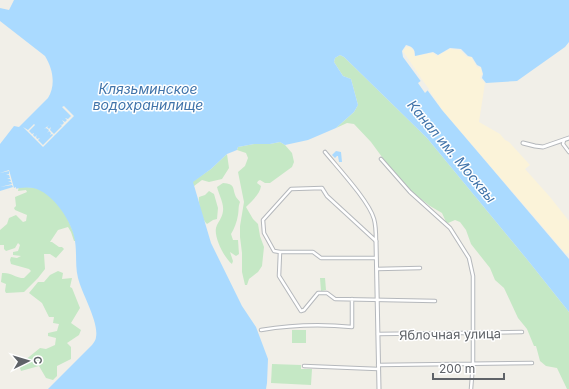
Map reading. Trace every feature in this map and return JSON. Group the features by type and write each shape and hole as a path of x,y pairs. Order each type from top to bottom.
{"street":[{"path":"523,143 543,147 569,138"},
{"path":"564,140 563,144 569,152"},
{"path":"325,152 366,204 372,214 375,225 379,389"},
{"path":"381,159 410,192 450,228 470,258 472,276 473,334 471,389"},
{"path":"376,241 327,196 322,188 291,188 263,220 264,233 274,251 313,252 321,258 377,258"},
{"path":"280,252 279,276 301,311 304,310 318,293 328,293 335,300 435,301"},
{"path":"377,269 420,268"},
{"path":"261,330 284,326 333,325 352,327 352,299"},
{"name":"Яблочная улица","path":"378,334 473,334 522,332"},
{"path":"304,366 378,367 532,364"}],"green space":[{"path":"340,55 344,57 427,138 569,312 569,389 567,389 557,368 546,366 540,361 536,346 534,346 527,329 518,318 504,288 495,280 490,268 471,244 466,230 460,222 455,220 448,223 446,222 442,213 430,206 408,189 393,172 371,142 354,124 347,123 336,128 354,112 358,105 351,79 343,76 334,62 335,58"},
{"path":"280,142 292,153 294,162 292,167 270,183 265,183 260,180 258,181 257,183 261,186 259,192 246,207 253,219 258,224 264,247 262,266 258,272 249,279 247,285 245,285 242,272 240,237 240,226 244,202 238,172 245,166 248,158 246,153 237,150 238,147 254,144 270,144"},
{"path":"227,154 229,168 222,179 209,182 202,180 194,186 192,182 211,169"},
{"path":"223,183 232,185 236,197 240,202 237,220 231,234 233,240 238,240 239,254 236,256 230,252 233,261 232,264 220,247 216,232 223,208 217,187"},
{"path":"19,186 43,189 62,205 77,241 74,241 68,227 58,230 50,242 64,249 56,258 50,254 44,254 45,269 24,292 6,293 6,284 1,282 2,273 8,273 24,278 31,271 29,269 11,264 11,257 17,258 21,256 13,255 13,252 18,251 20,245 18,243 15,248 6,251 4,249 4,245 0,245 0,230 7,224 9,218 16,215 23,222 26,221 27,215 15,210 14,208 16,206 15,197 27,192 26,190 18,191"},
{"path":"209,191 214,194 218,208 217,219 207,224 201,211 199,197 205,195"},
{"path":"58,271 63,273 62,279 72,278 70,287 72,288 80,308 71,323 81,330 79,335 67,343 71,347 71,359 57,366 57,376 53,380 46,378 39,366 21,371 19,365 40,348 46,349 55,345 56,338 48,336 48,333 57,331 59,324 53,323 54,317 49,317 42,303 29,293 38,282 44,282 50,275"},
{"path":"320,278 325,278 326,290 321,291"},
{"path":"292,330 306,330 306,343 292,343"},
{"path":"272,364 301,365 301,369 312,369 311,385 271,383"}],"sand":[{"path":"406,47 410,47 414,51 414,56 433,53 437,56 450,49 460,50 467,57 471,57 477,67 481,68 482,74 480,78 485,83 479,122 500,134 530,165 525,169 569,221 569,253 566,254 443,111 403,51"}],"water":[{"name":"Клязьминское водохранилище","path":"14,0 569,0 569,42 565,47 517,81 486,83 482,78 483,74 481,67 477,65 472,57 468,56 461,49 450,48 438,55 433,52 415,56 413,49 406,45 402,51 403,57 442,110 569,259 569,312 427,138 344,57 340,55 335,58 334,62 343,76 351,79 358,105 354,112 336,128 308,140 285,145 280,142 238,147 237,150 227,154 211,169 193,182 211,243 242,306 256,327 268,359 266,389 48,389 92,345 96,339 96,331 93,316 78,278 76,246 73,234 61,209 48,195 33,188 21,188 0,192 0,144 14,126 19,127 48,98 53,82 52,72 45,56 0,21 0,8 9,10"},
{"path":"336,151 341,152 342,162 339,162 338,156 335,158 332,155"}],"pier":[{"path":"422,80 429,89 425,93 418,83"},
{"path":"64,106 74,116 43,147 23,127 28,130 34,124 35,125 29,131 32,134 34,133 33,135 35,137 37,135 37,139 40,138 38,140 43,145 53,135 50,135 51,133 49,131 47,133 49,130 46,128 44,129 49,125 47,127 49,129 51,127 50,130 54,134 62,126 60,124 62,125 64,123 62,120 65,122 67,120 65,118 68,119 71,116 62,107"},
{"path":"9,170 14,188 16,187 16,189 0,193 0,191 13,187 12,185 0,187 12,184 11,182 8,182 11,181 10,179 7,179 10,178 9,175 6,175 9,174 9,171 0,173"}],"water label":[{"name":"Канал им. Москвы","path":"452,151"}]}
